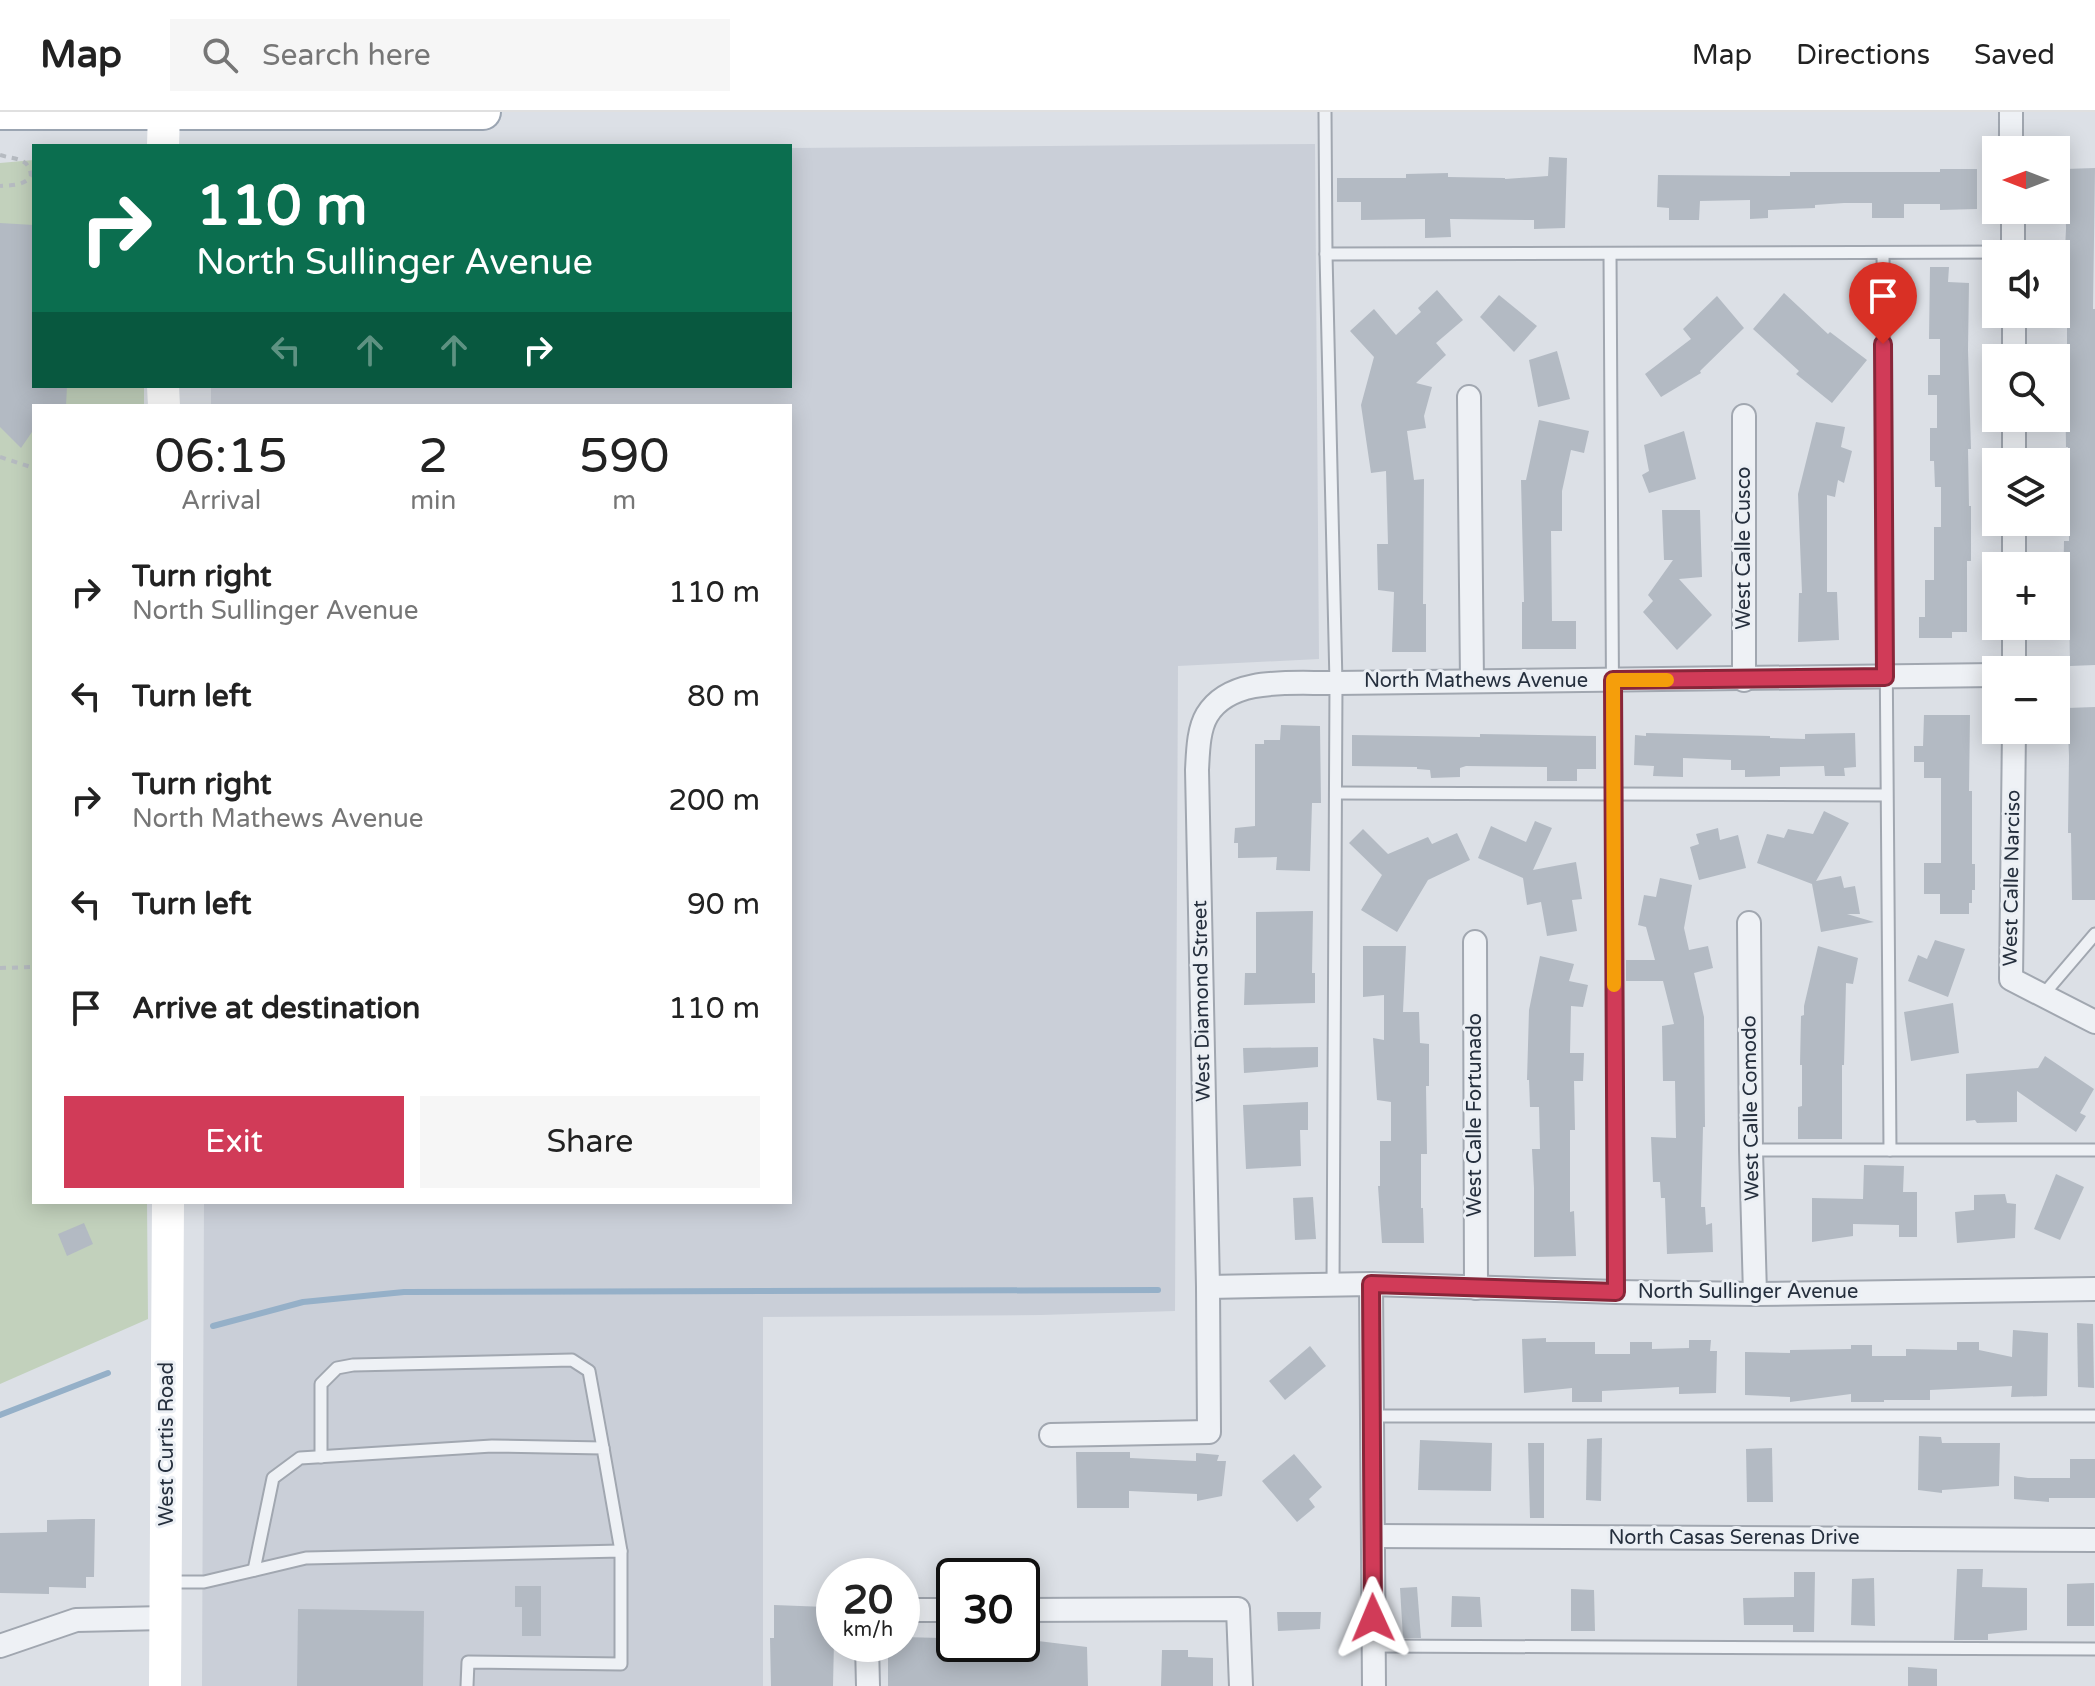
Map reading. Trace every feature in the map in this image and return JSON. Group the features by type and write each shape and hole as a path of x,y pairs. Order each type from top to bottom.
{"main road":[{"path":"0,112 483,112"}],"street":[{"path":"163,144 164,112"},
{"path":"2011,112 2011,136"},
{"path":"1469,397 1472,681"},
{"name":"West Calle Cusco","path":"1744,416 1744,680"},
{"name":"North Mathews Avenue","path":"1206,716 1225,695 1249,686 1982,675"},
{"name":"West Diamond Street","path":"1051,1435 1209,1432 1197,770 1199,740 1206,716"},
{"name":"West Calle Narciso","path":"2014,744 2011,979 2095,1022"},
{"name":"West Calle Comodo","path":"1749,923 1755,1294"},
{"name":"West Calle Fortunado","path":"1475,942 1476,1288"},
{"name":"West Curtis Road","path":"165,1686 168,1204"},
{"path":"1371,1284 1374,1686"},
{"name":"North Sullinger Avenue","path":"1208,1287 1371,1284 1755,1294 2095,1289"},
{"name":"North Casas Serenas Drive","path":"1373,1536 2095,1540"},
{"path":"1040,1610 1238,1609 1241,1686"},
{"path":"0,1646 76,1620 164,1618"},
{"path":"867,1662 868,1686"}],"lane":[{"path":"1325,112 1336,683 1333,1284"},
{"path":"1883,253 1890,1150"},
{"path":"1326,254 1982,253"},
{"path":"1610,254 1616,1292"},
{"path":"1336,793 1886,795"},
{"path":"2043,995 2095,934"},
{"path":"1751,1150 2095,1150"},
{"path":"321,1457 321,1384 337,1368 353,1365 572,1360 589,1371 621,1551 621,1664 468,1662 467,1686"},
{"path":"1372,1416 2095,1416"},
{"path":"254,1570 273,1478 300,1458 492,1446 603,1448"},
{"path":"166,1582 204,1582 306,1558 621,1551"},
{"path":"1374,1646 2095,1649"}],"path":[{"path":"0,155 26,162 32,176 27,181 0,186"},
{"path":"0,457 32,467"},
{"path":"0,968 32,967"}],"shaded area":[{"path":"1315,144 1319,659 1178,666 1175,1311 763,1317 763,1686 202,1686 204,1204 792,1204 792,404 211,404 211,388 792,388 792,148"}],"green space":[{"path":"32,160 32,388 144,388 144,404 32,404 32,1204 147,1204 148,1319 0,1384 0,163"}],"building":[{"path":"1549,157 1567,158 1565,228 1534,229 1534,220 1450,219 1451,237 1425,238 1425,219 1361,220 1361,202 1337,202 1337,178 1406,178 1406,174 1448,173 1448,177 1505,179 1548,176"},
{"path":"2095,168 2095,665 2070,666 2070,552 2064,552 2064,541 2069,541 2070,536 2070,448 2066,447 2066,432 2070,432 2070,344 2067,344 2067,328 2070,328 2070,240 2065,240 2066,224 2070,224 2070,169"},
{"path":"1940,169 1977,169 1977,209 1940,210 1940,204 1904,204 1904,218 1872,218 1872,203 1844,203 1768,210 1768,218 1750,219 1750,200 1700,201 1699,220 1669,220 1669,208 1657,207 1658,175 1790,176 1790,172 1940,172"},
{"path":"0,223 32,225 32,388 67,388 66,404 32,404 32,432 21,448 0,427"},
{"path":"1930,267 1949,267 1948,282 1969,283 1971,561 1967,561 1967,632 1952,632 1952,638 1919,638 1919,617 1925,617 1925,580 1934,580 1934,527 1941,527 1941,487 1935,487 1934,461 1930,461 1930,428 1937,428 1937,395 1928,395 1928,375 1940,375 1940,339 1929,339"},
{"path":"1437,290 1463,320 1436,343 1446,355 1416,383 1432,387 1424,416 1426,428 1407,431 1414,480 1424,479 1423,604 1426,604 1426,652 1392,652 1394,592 1378,590 1377,544 1388,544 1386,471 1371,473 1361,405 1374,357 1350,331 1374,309 1396,335 1421,312 1418,308"},
{"path":"1784,293 1828,334 1830,332 1867,360 1832,403 1796,374 1799,371 1753,329"},
{"path":"1499,295 1537,326 1514,352 1480,317"},
{"path":"1717,296 1744,328 1701,373 1661,397 1645,374 1691,339 1683,329"},
{"path":"1557,351 1570,399 1538,407 1529,360"},
{"path":"1539,420 1589,431 1584,453 1571,450 1562,491 1562,531 1551,531 1552,621 1576,621 1576,649 1522,649 1521,480 1526,480"},
{"path":"1816,422 1845,427 1841,447 1852,451 1844,483 1838,480 1835,497 1827,495 1827,592 1837,592 1839,640 1798,642 1799,593 1802,593 1798,494"},
{"path":"1684,431 1696,479 1649,493 1642,475 1649,471 1644,445"},
{"path":"1662,510 1700,510 1702,577 1679,579 1712,615 1677,650 1643,612 1653,601 1648,595 1673,560 1664,560"},
{"path":"2095,707 2095,900 2072,900 2071,833 2068,833 2070,708"},
{"path":"1924,715 1970,715 1969,791 1972,791 1975,890 1972,890 1969,914 1940,914 1940,894 1924,894 1924,863 1941,863 1941,778 1924,778 1924,762 1914,762 1914,746 1923,746"},
{"path":"1281,725 1320,726 1321,803 1312,803 1310,871 1276,870 1277,857 1238,858 1238,843 1234,843 1235,828 1255,826 1255,744 1264,744 1264,740 1280,740"},
{"path":"1646,733 1805,739 1805,734 1855,733 1856,767 1844,768 1845,776 1825,776 1824,766 1780,767 1780,776 1745,777 1745,770 1731,770 1731,760 1683,758 1683,777 1653,776 1654,766 1634,765 1635,735 1646,736"},
{"path":"1480,734 1596,736 1596,769 1577,769 1577,781 1547,781 1547,767 1466,766 1460,768 1460,777 1431,778 1430,770 1417,767 1352,766 1352,735 1480,737"},
{"path":"1824,811 1849,823 1816,881 1841,876 1844,888 1855,886 1860,914 1847,914 1874,922 1821,932 1812,884 1757,863 1767,834 1784,838 1788,829 1813,834"},
{"path":"1535,821 1552,828 1533,870 1576,862 1582,899 1572,900 1577,931 1547,936 1541,902 1527,905 1523,878 1478,858 1491,826 1526,842"},
{"path":"1718,828 1720,840 1738,835 1746,868 1699,880 1690,847 1699,844 1696,834"},
{"path":"1363,829 1388,854 1428,837 1432,844 1457,833 1470,860 1428,880 1397,932 1361,910 1382,875 1349,843"},
{"path":"1660,878 1692,885 1684,928 1689,950 1708,946 1713,968 1694,973 1704,1017 1705,1127 1701,1207 1705,1207 1706,1225 1712,1223 1713,1252 1667,1254 1665,1198 1661,1198 1660,1182 1653,1182 1651,1137 1676,1138 1675,1081 1663,1081 1662,1026 1674,1024 1663,981 1626,981 1626,960 1655,960 1646,927 1638,925 1644,895 1656,897"},
{"path":"1313,911 1315,1003 1244,1005 1245,973 1256,973 1256,912"},
{"path":"1935,940 1965,949 1948,997 1908,981 1918,955 1927,959"},
{"path":"1363,946 1406,946 1403,1012 1419,1012 1420,1043 1429,1044 1427,1154 1421,1154 1424,1243 1382,1243 1378,1186 1380,1141 1391,1141 1391,1102 1377,1100 1373,1038 1384,1040 1384,995 1363,997"},
{"path":"1818,946 1858,958 1853,984 1846,983 1842,1139 1798,1139 1798,1107 1802,1106 1801,1016 1804,1015"},
{"path":"1540,956 1574,964 1569,981 1588,985 1583,1007 1571,1006 1570,1053 1584,1053 1583,1081 1574,1081 1575,1130 1570,1130 1570,1212 1574,1211 1576,1256 1534,1257 1532,1149 1540,1149 1539,1107 1530,1107 1527,1080 1529,1010"},
{"path":"1953,1003 1959,1053 1911,1061 1904,1012"},
{"path":"1318,1047 1318,1067 1244,1073 1243,1048"},
{"path":"2045,1056 2094,1089 2080,1113 2086,1116 2076,1132 2017,1091 2017,1122 1966,1121 1966,1074 2038,1068"},
{"path":"1308,1102 1308,1130 1300,1130 1301,1166 1246,1169 1243,1105"},
{"path":"1864,1165 1904,1166 1903,1192 1917,1192 1917,1237 1899,1237 1899,1225 1853,1224 1853,1236 1812,1242 1812,1198 1863,1199"},
{"path":"2056,1174 2084,1187 2060,1240 2034,1229"},
{"path":"2005,1194 2007,1203 2016,1204 2015,1238 1957,1243 1955,1212 1974,1210 1974,1195"},
{"path":"1313,1197 1316,1239 1295,1240 1293,1198"},
{"path":"84,1223 93,1244 67,1256 58,1234"},
{"path":"2077,1323 2093,1324 2094,1388 2078,1387"},
{"path":"2013,1330 2048,1333 2047,1396 2011,1397 2012,1386 1930,1390 1930,1400 1884,1402 1851,1402 1851,1394 1790,1402 1790,1397 1745,1395 1745,1352 1790,1353 1790,1350 1851,1349 1851,1345 1872,1345 1872,1356 1906,1356 1906,1349 1957,1350 1957,1342 1979,1342 1979,1350 2012,1357"},
{"path":"1546,1338 1546,1342 1595,1342 1595,1354 1630,1354 1630,1342 1652,1342 1652,1349 1689,1348 1689,1340 1711,1340 1710,1351 1717,1351 1716,1393 1679,1394 1679,1387 1602,1391 1602,1402 1572,1402 1572,1388 1524,1393 1522,1339"},
{"path":"1310,1346 1326,1366 1285,1400 1269,1381"},
{"path":"1919,1436 1941,1437 1942,1443 2000,1443 1999,1486 1942,1490 1942,1493 1918,1490"},
{"path":"1602,1438 1601,1501 1586,1500 1587,1439"},
{"path":"1420,1440 1492,1443 1491,1491 1418,1490"},
{"path":"1528,1443 1544,1443 1544,1518 1530,1518"},
{"path":"1772,1448 1773,1502 1747,1502 1746,1449"},
{"path":"1076,1452 1130,1452 1130,1458 1196,1461 1196,1453 1219,1455 1217,1461 1226,1461 1222,1496 1197,1501 1197,1494 1129,1491 1129,1508 1077,1508"},
{"path":"1294,1454 1322,1487 1309,1499 1315,1507 1297,1522 1262,1481"},
{"path":"2070,1459 2095,1459 2095,1498 2049,1498 2049,1502 2014,1499 2014,1476 2070,1478"},
{"path":"95,1519 94,1577 86,1577 86,1588 49,1587 49,1594 0,1593 0,1533 47,1532 47,1520"},
{"path":"1957,1569 1983,1569 1982,1587 2027,1588 2027,1630 1988,1634 1988,1640 1954,1640"},
{"path":"1794,1572 1815,1572 1814,1632 1793,1632 1793,1625 1744,1625 1743,1598 1794,1597"},
{"path":"1874,1578 1875,1626 1851,1625 1852,1579"},
{"path":"2094,1583 2094,1626 2067,1626 2067,1584"},
{"path":"515,1586 541,1586 541,1636 522,1636 522,1607 515,1607"},
{"path":"1417,1587 1421,1638 1403,1638 1400,1588"},
{"path":"1571,1589 1594,1590 1595,1631 1571,1631"},
{"path":"1452,1596 1480,1597 1482,1627 1451,1627"},
{"path":"774,1605 816,1607 816,1662 834,1662 833,1686 771,1686 770,1638 774,1638"},
{"path":"298,1609 424,1611 423,1686 297,1686"},
{"path":"1277,1612 1321,1612 1320,1629 1278,1631"},
{"path":"920,1637 936,1638 936,1662 1040,1662 1040,1641 1087,1647 1088,1686 888,1686 888,1662 920,1662"},
{"path":"1162,1650 1188,1650 1188,1657 1213,1658 1213,1686 1161,1686"},
{"path":"1908,1667 1937,1669 1937,1686 1908,1686"}],"waterway":[{"path":"213,1326 303,1302 404,1292 1158,1290"},
{"path":"0,1415 108,1373"}],"slow traffic":[{"path":"1614,985 1613,680 1667,680"}],"route":[{"path":"1373,1618 1371,1284 1616,1292 1613,680 1885,677 1883,344"}]}
